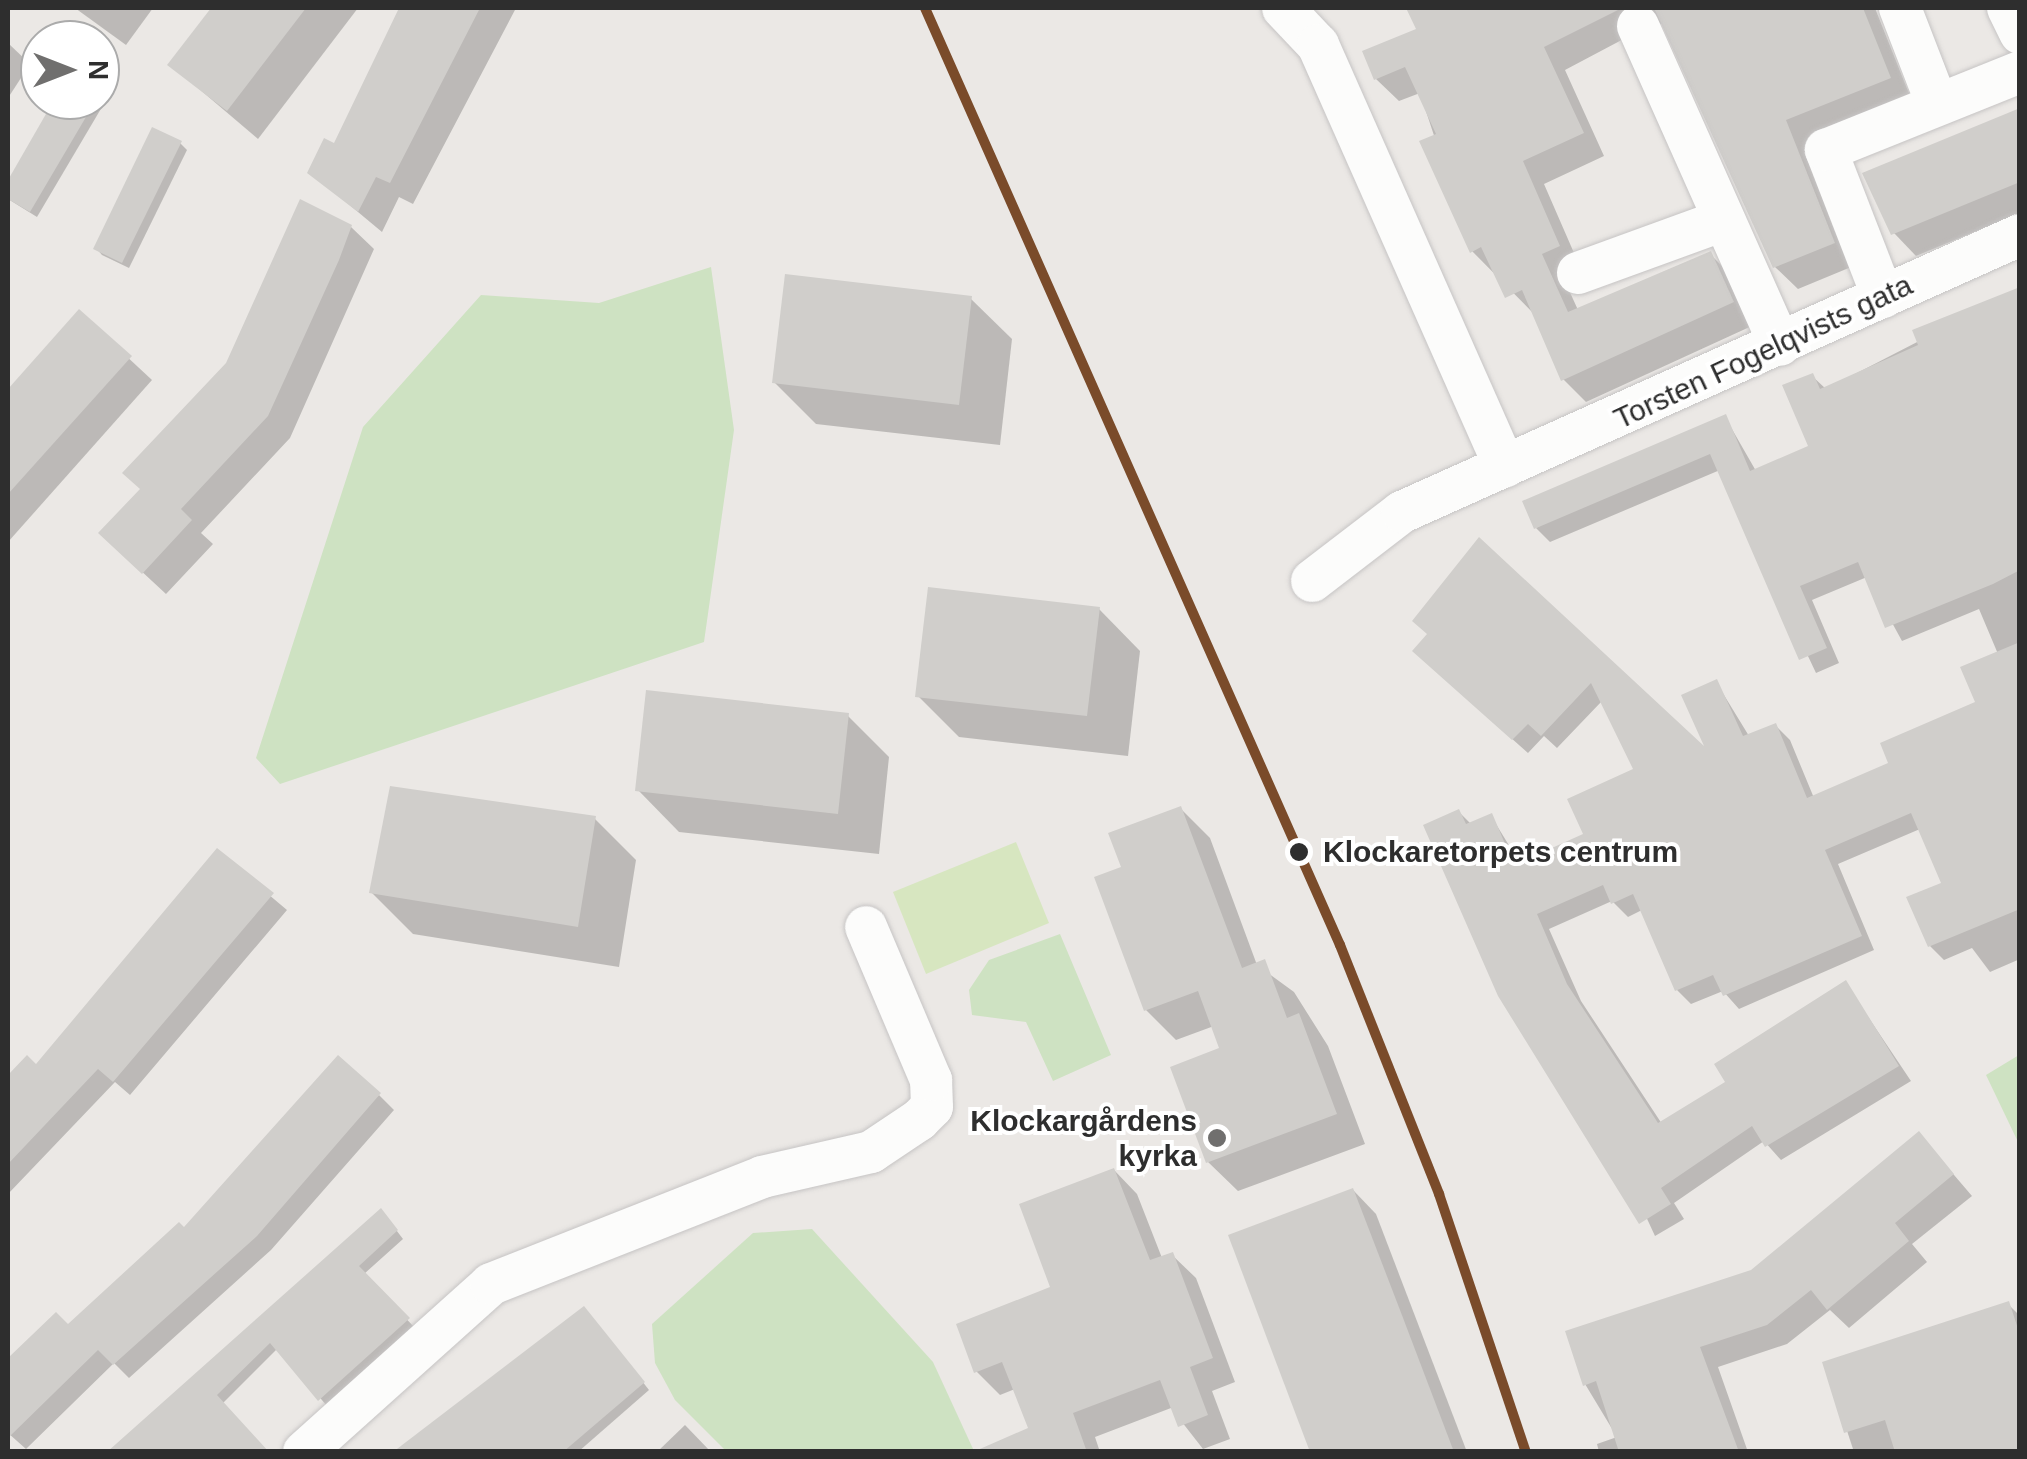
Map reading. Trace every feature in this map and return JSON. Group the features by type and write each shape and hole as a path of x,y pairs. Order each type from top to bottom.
{"street":[{"path":"1283,8 1318,45 1505,466"},
{"path":"1900,8 1937,104"},
{"path":"2008,8 2020,32"},
{"path":"1638,26 1780,346"},
{"path":"1883,296 1826,150 2020,72"},
{"path":"1578,272 1724,220"},
{"name":"Torsten Fogelqvists gata","path":"1312,580 1402,512 1780,346 2020,235"},
{"path":"304,1452 491,1284 762,1177 870,1152 919,1120 932,1106 931,1080 866,927"}],"green space":[{"path":"711,267 734,430 704,642 280,784 256,758 363,427 481,295 599,303"},
{"path":"1016,842 1049,923 926,974 893,892"},
{"path":"1060,934 1111,1055 1053,1081 1026,1022 972,1015 969,990 989,960"},
{"path":"2019,1055 2019,1144 1986,1075"},
{"path":"812,1229 933,1362 974,1451 726,1451 675,1400 655,1363 652,1324 753,1233"}],"building":[{"path":"211,8 306,8 227,111 167,65"},
{"path":"399,8 480,8 390,183 376,177 358,212 307,173 324,138 334,143"},
{"path":"1406,8 1622,8 1544,47 1584,133 1523,161 1560,246 1542,254 1568,312 1711,251 1734,302 1561,381 1522,290 1505,298 1481,247 1470,253 1419,141 1436,134 1405,67 1374,80 1362,51 1416,29"},
{"path":"1654,8 1863,8 1891,78 1786,120 1835,243 1773,268"},
{"path":"2020,108 2020,182 1891,235 1862,173"},
{"path":"42,120 84,120 30,212 8,199 8,180"},
{"path":"152,127 182,141 122,263 93,249"},
{"path":"300,199 352,225 339,260 268,416 181,509 192,520 142,574 98,533 140,489 122,473 226,363"},
{"path":"785,274 972,296 959,405 772,383"},
{"path":"2020,287 2020,570 1993,584 1885,628 1858,562 1800,586 1827,648 1799,660 1710,454 1534,529 1522,501 1726,414 1750,471 1808,446 1782,385 1813,373 1820,389 1918,345 1912,330"},
{"path":"79,309 132,356 8,494 8,389"},
{"path":"1479,537 1704,746 1681,695 1717,679 1743,736 1776,723 1807,798 1888,763 1880,743 1975,702 1960,667 2020,642 2020,909 1928,947 1906,897 1941,883 1911,813 1825,850 1862,936 1723,996 1713,975 1675,991 1633,894 1611,904 1603,885 1537,914 1567,984 1658,1123 1725,1082 1714,1064 1846,980 1899,1066 1765,1147 1752,1126 1661,1188 1671,1204 1639,1224 1498,996 1423,825 1459,809 1466,824 1492,813 1514,865 1583,834 1567,799 1633,769 1591,683 1541,736 1528,724 1512,740 1412,651 1427,634 1412,621"},
{"path":"928,587 1100,607 1087,716 915,697"},
{"path":"646,690 849,713 838,814 635,791"},
{"path":"390,786 596,816 578,927 369,893"},
{"path":"1181,806 1242,968 1265,959 1287,1018 1299,1013 1337,1114 1206,1163 1170,1067 1219,1048 1198,991 1144,1011 1094,877 1121,867 1108,833"},
{"path":"217,848 274,893 113,1082 98,1069 8,1164 8,1075 27,1055 36,1064"},
{"path":"338,1055 381,1093 257,1236 113,1365 98,1350 8,1438 8,1358 56,1312 68,1324 179,1222 184,1227"},
{"path":"1919,1131 1954,1174 1895,1223 1909,1241 1827,1310 1811,1290 1767,1325 1700,1347 1739,1452 1619,1452 1596,1381 1583,1386 1565,1331 1751,1270"},
{"path":"1114,1168 1150,1260 1173,1252 1213,1358 1190,1367 1208,1415 1178,1427 1160,1380 1073,1413 1087,1452 973,1452 1028,1428 1002,1362 974,1373 956,1324 1050,1287 1019,1204"},
{"path":"1353,1188 1454,1452 1310,1452 1228,1235"},
{"path":"381,1208 398,1230 359,1266 410,1318 318,1401 270,1343 217,1395 269,1452 107,1452"},
{"path":"2009,1301 2020,1335 2020,1452 1895,1452 1885,1420 1844,1433 1822,1362"},
{"path":"584,1306 645,1382 563,1452 393,1452"}],"transit line":[{"path":"925,8 1340,945 1439,1194 1526,1452"}],"place":[{"name":"Klockaretorpets centrum","path":"1299,852"},
{"name":"Klockargårdens kyrka","path":"1217,1138"}]}
